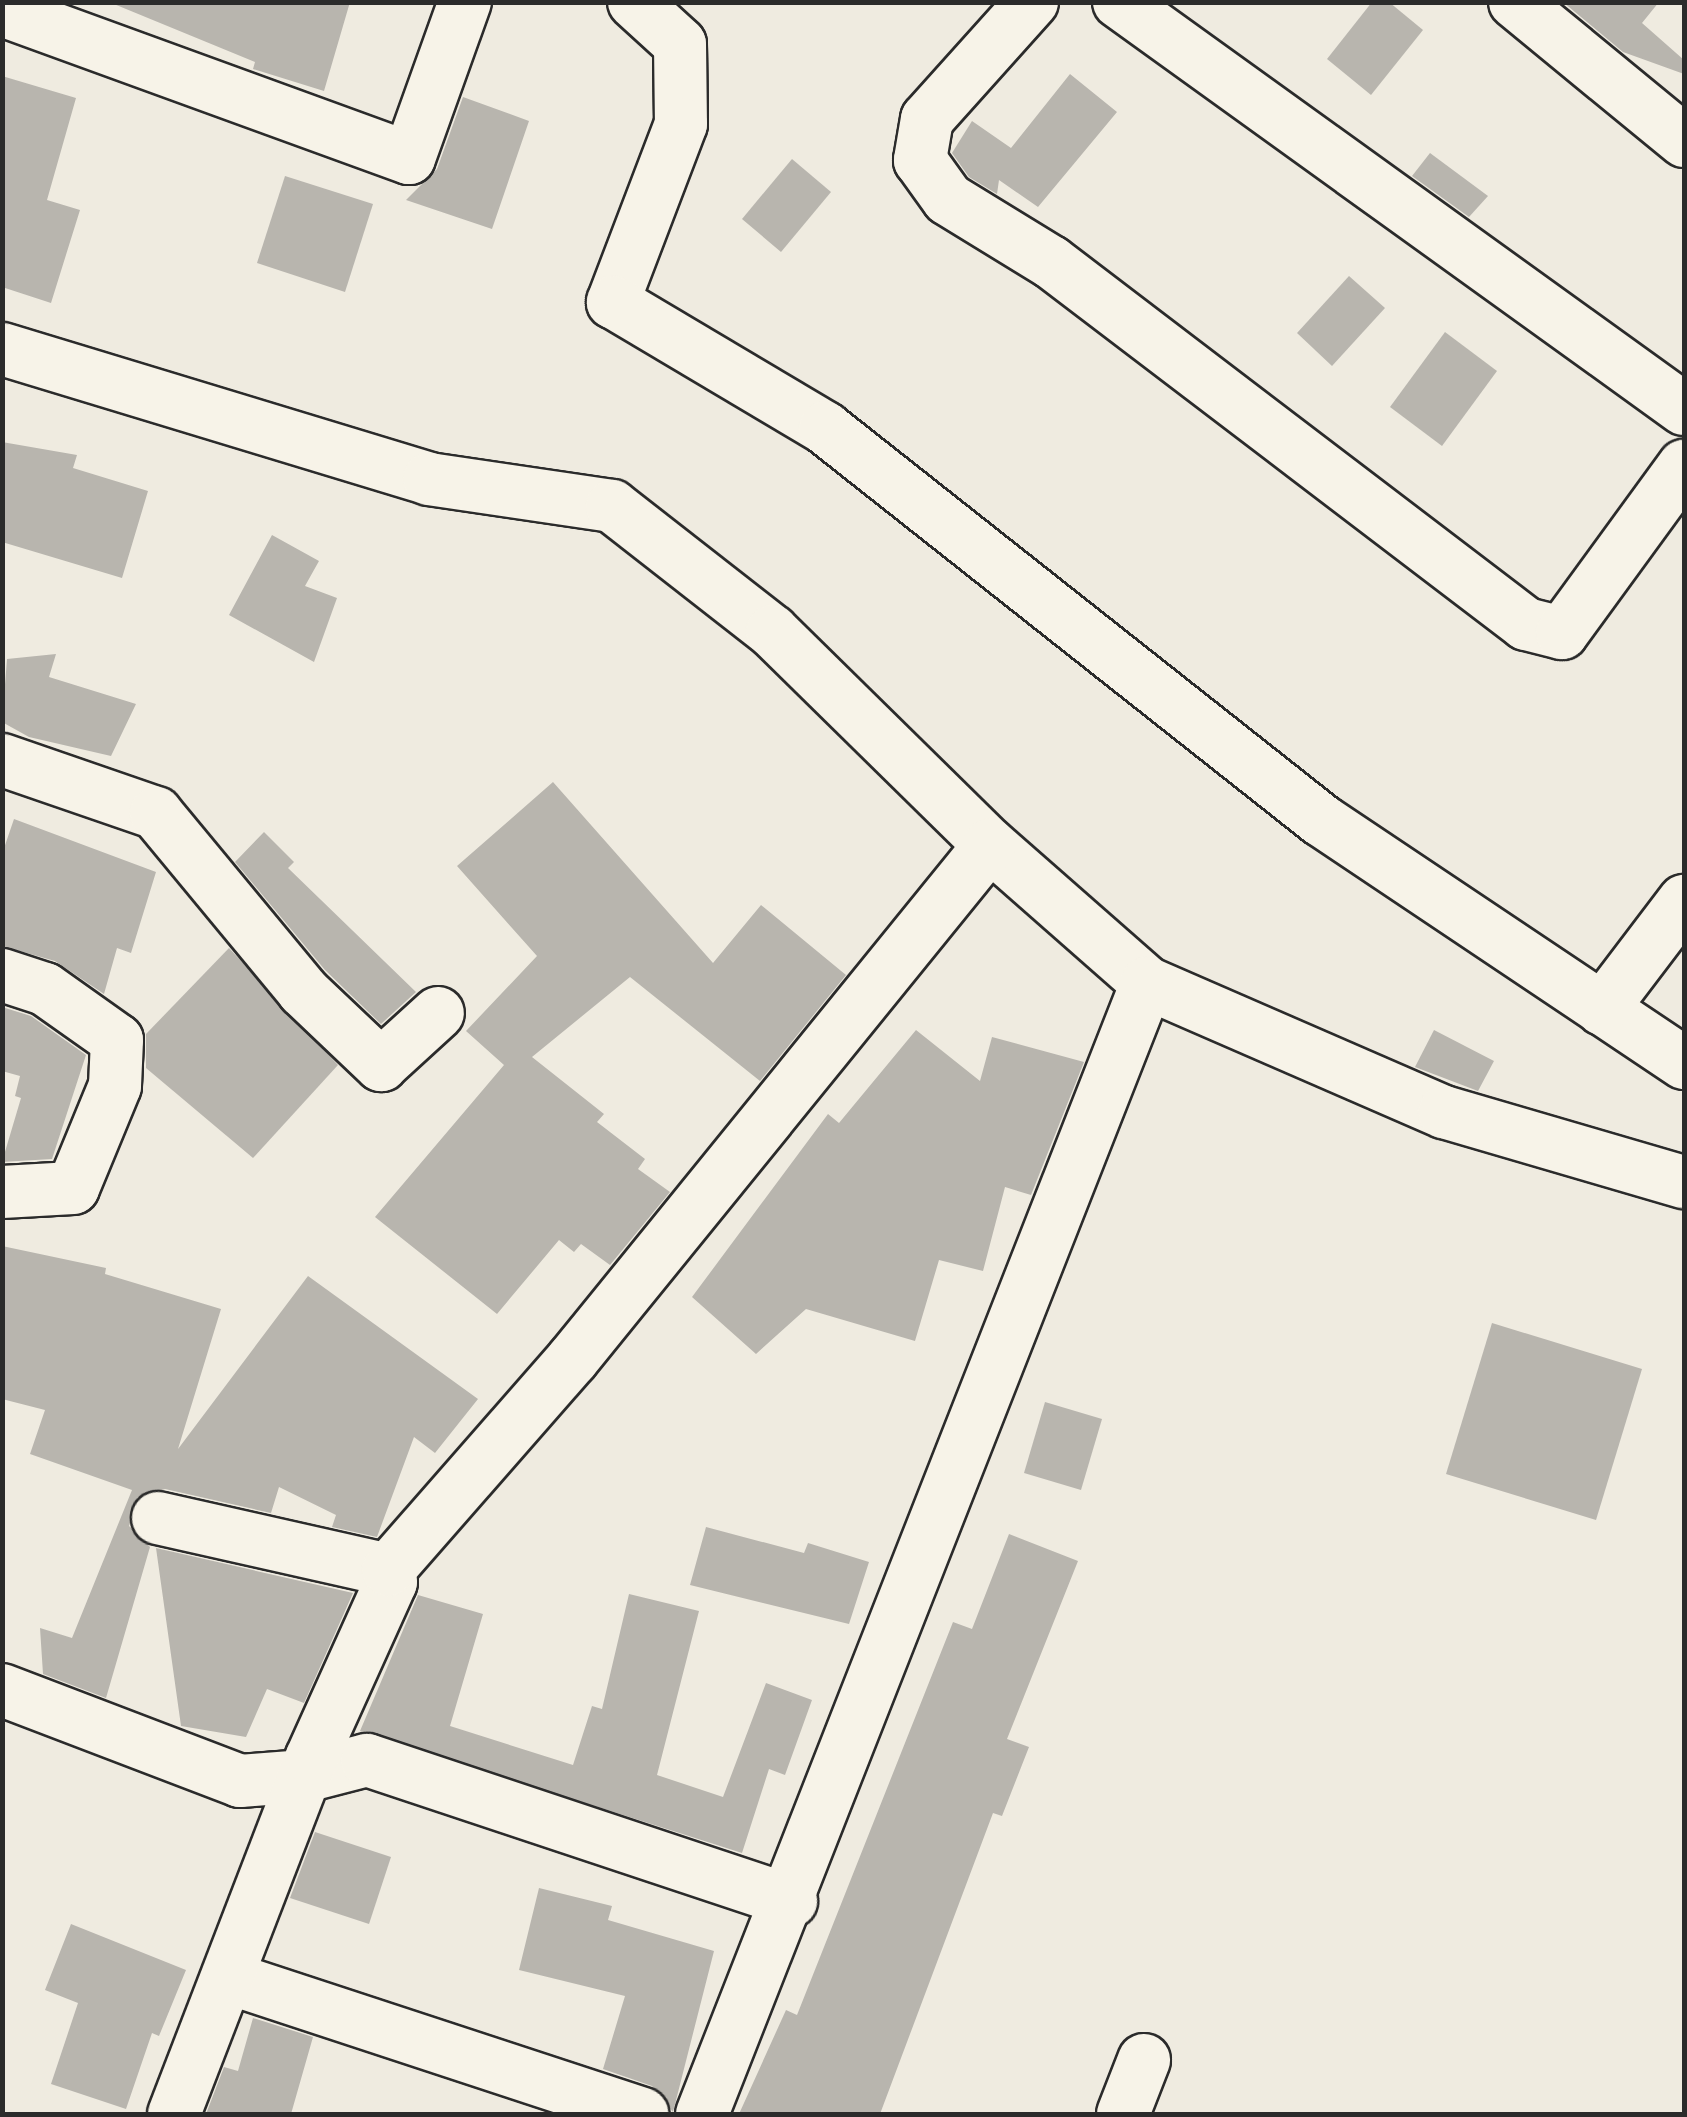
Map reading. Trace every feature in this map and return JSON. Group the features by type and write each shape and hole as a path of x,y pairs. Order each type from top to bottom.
{"street":[{"path":"2,10 409,158 464,2"},
{"path":"634,2 680,44 681,124 612,302 825,428 1321,820 1684,1063"},
{"path":"1032,2 927,119 920,160 948,199 1051,262 1526,624 1562,633 1684,466"},
{"path":"1119,2 1684,409"},
{"path":"1515,2 1684,141"},
{"path":"2,349 429,479 612,506 772,631 990,845 1147,983 1444,1112 1684,1182"},
{"path":"2,760 156,813 302,991 381,1065 438,1013"},
{"path":"388,1570 572,1360 990,845"},
{"path":"1602,1009 1684,901"},
{"path":"2,975 45,989 116,1040 115,1086 73,1188 2,1192"},
{"path":"702,2114 791,1901 1147,983"},
{"path":"158,1518 388,1570"},
{"path":"174,2114 215,2002 232,1978 306,1776 390,1582 388,1570"},
{"path":"2,1690 240,1781 306,1776 368,1760 791,1901"},
{"path":"232,1978 642,2114"},
{"path":"1123,2114 1144,2060"}],"building":[{"path":"109,2 350,2 324,91 253,69 255,62"},
{"path":"1372,2 1389,2 1423,30 1371,95 1327,59"},
{"path":"1563,2 1659,2 1642,23 1684,60 1684,74 1623,52"},
{"path":"1070,74 1117,112 1038,207 999,180 997,194 969,177 952,153 972,121 1011,148"},
{"path":"2,76 76,98 47,200 80,210 51,303 2,287"},
{"path":"463,97 529,121 492,229 406,200 437,169"},
{"path":"1430,153 1488,196 1469,217 1412,176"},
{"path":"792,159 831,192 781,252 742,219"},
{"path":"285,176 373,204 345,292 257,263"},
{"path":"1349,276 1385,308 1332,366 1297,333"},
{"path":"1445,332 1497,371 1442,446 1390,407"},
{"path":"2,442 77,455 73,468 148,491 122,578 2,542"},
{"path":"272,535 319,561 305,586 337,598 314,662 229,615"},
{"path":"56,654 49,677 136,704 111,756 29,737 2,722 7,659"},
{"path":"553,782 713,963 761,905 846,975 760,1081 630,977 532,1057 604,1114 597,1122 645,1159 638,1169 670,1192 610,1265 581,1244 574,1252 559,1240 497,1314 375,1217 504,1065 466,1031 537,956 457,866"},
{"path":"14,819 156,872 131,953 117,948 104,994 55,961 2,946 2,854"},
{"path":"264,832 294,862 288,868 416,992 381,1024 325,970 235,862"},
{"path":"229,948 338,1065 253,1158 146,1068 146,1034"},
{"path":"2,1007 31,1016 86,1055 52,1159 2,1162 21,1098 15,1096 20,1076 2,1071"},
{"path":"916,1030 980,1081 992,1037 1084,1062 1031,1195 1005,1187 983,1271 939,1260 915,1341 806,1309 756,1354 692,1297 828,1114 839,1123"},
{"path":"1434,1030 1494,1061 1478,1091 1415,1067"},
{"path":"2,1246 106,1268 105,1274 221,1309 178,1449 308,1276 478,1399 435,1453 414,1437 377,1537 332,1527 336,1515 279,1487 271,1513 165,1489 137,1497 129,1526 150,1547 106,1698 43,1674 40,1628 72,1638 132,1490 30,1454 45,1410 2,1399"},
{"path":"1492,1323 1642,1369 1596,1520 1446,1474"},
{"path":"1045,1402 1102,1419 1081,1490 1024,1473"},
{"path":"706,1527 804,1553 808,1543 869,1562 849,1624 690,1585"},
{"path":"1009,1534 1078,1561 1007,1739 1029,1747 1002,1816 993,1813 880,2114 739,2114 786,2010 797,2015 953,1622 972,1629"},
{"path":"156,1548 353,1593 304,1703 267,1689 246,1737 181,1726"},
{"path":"629,1594 699,1611 657,1775 723,1797 766,1683 812,1700 785,1775 769,1769 742,1853 360,1731 418,1595 483,1614 450,1726 573,1765 592,1706 602,1709"},
{"path":"315,1832 391,1857 369,1924 290,1898"},
{"path":"539,1888 612,1906 608,1920 714,1951 673,2112 652,2086 603,2069 625,1996 519,1970"},
{"path":"71,1924 186,1970 159,2036 152,2033 126,2109 51,2084 78,2003 45,1990"},
{"path":"253,2018 313,2037 291,2114 206,2114 224,2067 238,2071"}]}
